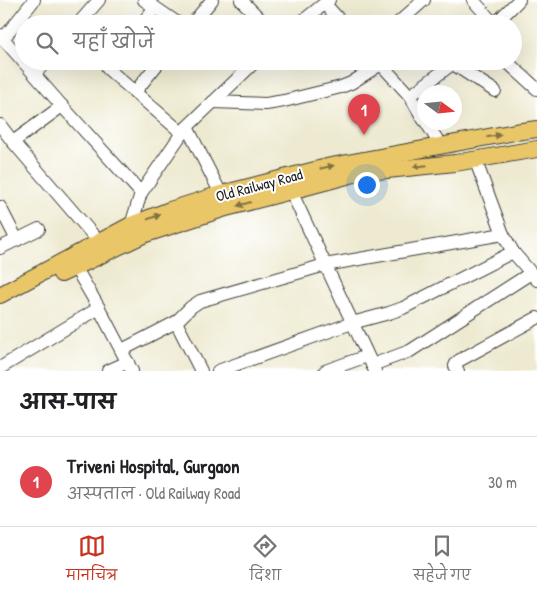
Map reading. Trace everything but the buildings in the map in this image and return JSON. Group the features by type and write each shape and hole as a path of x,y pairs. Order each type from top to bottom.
{"main road":[{"name":"Old Railway Road","path":"0,306 72,263 99,242 170,210 221,194 331,166 537,129"},
{"path":"446,145 455,162"},
{"name":"Old Railway Road","path":"0,295 72,263 143,235 226,208 358,173 455,162 537,149"}],"street":[{"path":"21,15 34,0"},
{"path":"86,15 99,0"},
{"path":"144,0 166,15"},
{"path":"200,15 212,0"},
{"path":"240,0 256,15"},
{"path":"407,15 424,0"},
{"path":"473,0 487,15"},
{"path":"504,15 519,0"},
{"path":"310,15 327,2 336,15"},
{"path":"149,15 155,8"},
{"path":"15,22 2,37 15,52"},
{"path":"31,70 141,193"},
{"path":"35,74 38,70"},
{"path":"109,70 185,130 221,194"},
{"path":"135,92 153,70"},
{"path":"131,226 141,193 185,130 247,70"},
{"path":"213,102 266,104 292,100 341,87 369,70"},
{"path":"386,70 410,96 417,108"},
{"path":"410,96 445,70"},
{"path":"465,70 495,91"},
{"path":"516,70 537,89"},
{"path":"62,106 5,135 99,242"},
{"path":"433,130 446,145"},
{"path":"325,371 371,364 410,351 534,276 513,252 503,234 475,159"},
{"path":"291,191 371,364"},
{"path":"0,207 17,240"},
{"path":"0,248 39,229"},
{"path":"108,371 128,361 176,322 190,307 200,301 325,265 503,234"},
{"path":"218,371 352,323 403,308 513,252"},
{"path":"72,263 128,361"},
{"path":"0,368 99,308"},
{"path":"458,371 455,366 457,362 537,318"},
{"path":"176,322 201,371"}],"place":[{"name":"Triveni Hospital, Gurgaon","path":"364,135"}]}
